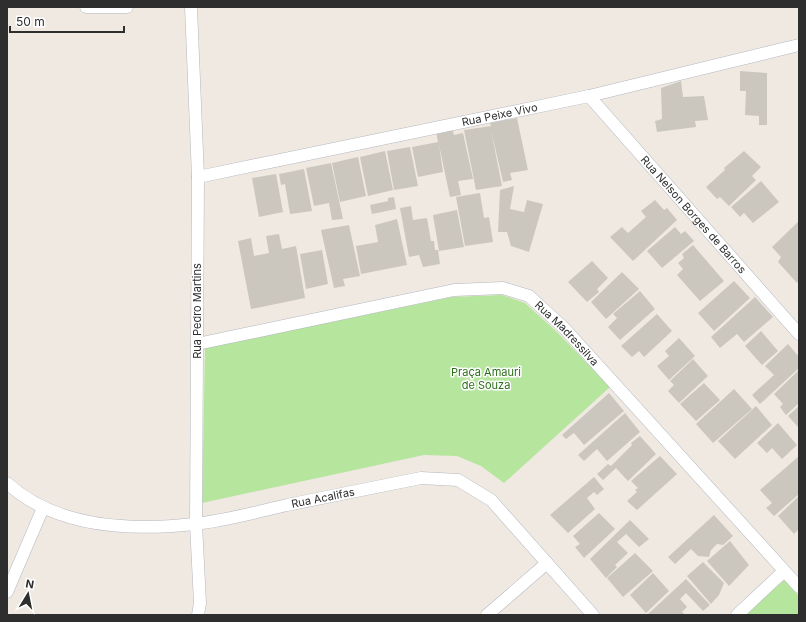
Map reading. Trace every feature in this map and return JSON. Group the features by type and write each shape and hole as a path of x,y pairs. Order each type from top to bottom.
{"street":[{"path":"86,7 127,7"},
{"name":"Rua Pedro Martins","path":"191,7 198,177 196,524 200,603 198,615"},
{"name":"Rua Peixe Vivo","path":"198,177 589,96 799,45"},
{"name":"Rua Nelson Borges de Barros","path":"589,96 799,334"},
{"name":"Rua Madressilva","path":"197,344 454,290 503,288 529,296 564,328 799,587"},
{"name":"Rua Acalifas","path":"7,483 43,508 73,518 112,525 152,527 196,524 421,478 458,480 491,500 593,615"},
{"path":"7,592 43,508"},
{"path":"487,615 547,563"},
{"path":"736,615 784,571"}],"green space":[{"name":"Praça Amauri de Souza","path":"502,295 525,303 557,332 610,387 504,483 481,466 457,456 424,455 202,503 205,348 452,297"},
{"path":"784,580 799,596 799,615 746,615"}],"building":[{"path":"740,71 767,73 767,125 759,125 759,116 745,115 746,91 740,91"},
{"path":"681,81 683,97 704,96 708,120 695,121 696,127 657,132 655,121 662,119 661,88"},
{"path":"517,118 528,170 510,173 512,180 503,182 491,130 502,186 476,190 464,130 491,126 490,123"},
{"path":"452,129 454,135 463,133 473,179 458,181 461,195 450,197 439,145 443,172 418,177 412,147 438,142 436,132"},
{"path":"410,147 418,186 394,190 387,151"},
{"path":"385,151 393,190 368,196 360,157"},
{"path":"744,151 761,167 752,176 756,180 729,206 720,197 717,199 706,187 725,170 724,168"},
{"path":"358,157 366,196 340,202 332,163"},
{"path":"331,163 343,219 332,220 329,203 314,206 306,168"},
{"path":"304,169 312,211 290,214 285,184 281,185 279,174"},
{"path":"276,174 283,212 259,217 252,178"},
{"path":"761,181 779,202 753,223 744,213 740,217 731,207"},
{"path":"514,186 510,209 524,212 527,200 543,204 529,252 511,246 507,232 498,232 500,190"},
{"path":"480,193 484,218 489,217 493,242 465,246 456,197"},
{"path":"394,197 396,209 372,214 370,205 388,201 388,198"},
{"path":"655,200 664,210 667,208 677,220 633,261 610,237 622,227 628,233 646,217 641,211"},
{"path":"411,206 413,220 427,218 431,241 434,241 435,250 438,250 440,264 423,267 419,255 409,257 400,208"},
{"path":"457,210 464,247 439,251 433,215"},
{"path":"397,219 407,265 361,274 356,246 378,242 375,225"},
{"path":"799,221 799,281 797,283 778,262 781,257 772,247"},
{"path":"349,225 360,276 343,279 345,286 334,288 321,230"},
{"path":"675,227 681,234 685,231 694,241 662,268 647,251"},
{"path":"279,234 282,249 296,246 305,298 251,309 238,241 251,238 254,256 269,253 266,236"},
{"path":"693,245 724,281 700,301 677,275 683,269 678,263 684,258 682,254"},
{"path":"322,250 328,284 306,289 300,254"},
{"path":"592,261 608,278 597,289 599,292 587,302 568,282"},
{"path":"622,272 639,289 606,319 591,302"},
{"path":"734,281 750,298 714,331 698,313"},
{"path":"640,291 655,309 620,340 608,327 617,318 613,314"},
{"path":"755,297 773,317 744,342 737,334 720,348 711,337"},
{"path":"657,314 672,331 644,357 639,351 632,357 621,346"},
{"path":"761,331 778,351 762,365 745,346"},
{"path":"679,338 695,356 669,380 657,366 669,356 665,351"},
{"path":"788,344 799,357 799,368 760,404 752,395 774,375 765,366"},
{"path":"693,359 708,376 679,403 668,391 674,385 670,381"},
{"path":"799,370 799,403 786,415 780,407 783,404 774,394"},
{"path":"704,383 720,400 696,421 680,404"},
{"path":"734,389 752,409 713,443 696,424"},
{"path":"609,393 624,411 584,445 574,433 566,439 562,435"},
{"path":"756,406 772,425 735,459 718,441"},
{"path":"799,406 799,428 788,416"},
{"path":"625,413 640,432 607,461 597,449 584,461 578,455"},
{"path":"778,423 797,445 782,459 772,448 767,453 757,443"},
{"path":"640,436 656,454 628,481 616,468 603,480 597,474 608,464 611,466 632,445 631,443"},
{"path":"660,456 677,474 637,510 627,501 637,492 635,490 638,488 631,481"},
{"path":"799,456 799,494 774,516 766,508 772,503 760,490"},
{"path":"594,477 604,489 597,495 594,492 587,498 595,509 568,533 550,515"},
{"path":"799,496 799,529 794,534 778,516"},
{"path":"599,513 615,529 584,558 575,547 580,544 573,536"},
{"path":"714,515 733,536 723,545 717,544 711,550 709,557 698,556 691,549 675,564 668,557"},
{"path":"630,520 649,539 639,547 626,534 617,542 628,553 615,565 617,567 606,578 590,559"},
{"path":"730,541 749,565 729,586 707,561"},
{"path":"635,553 653,571 623,597 607,578"},
{"path":"703,562 724,583 719,595 711,604 687,576"},
{"path":"653,573 669,591 646,613 630,595"},
{"path":"686,579 710,605 703,611 686,593 680,599 687,607 682,612 685,615 647,615"}]}
